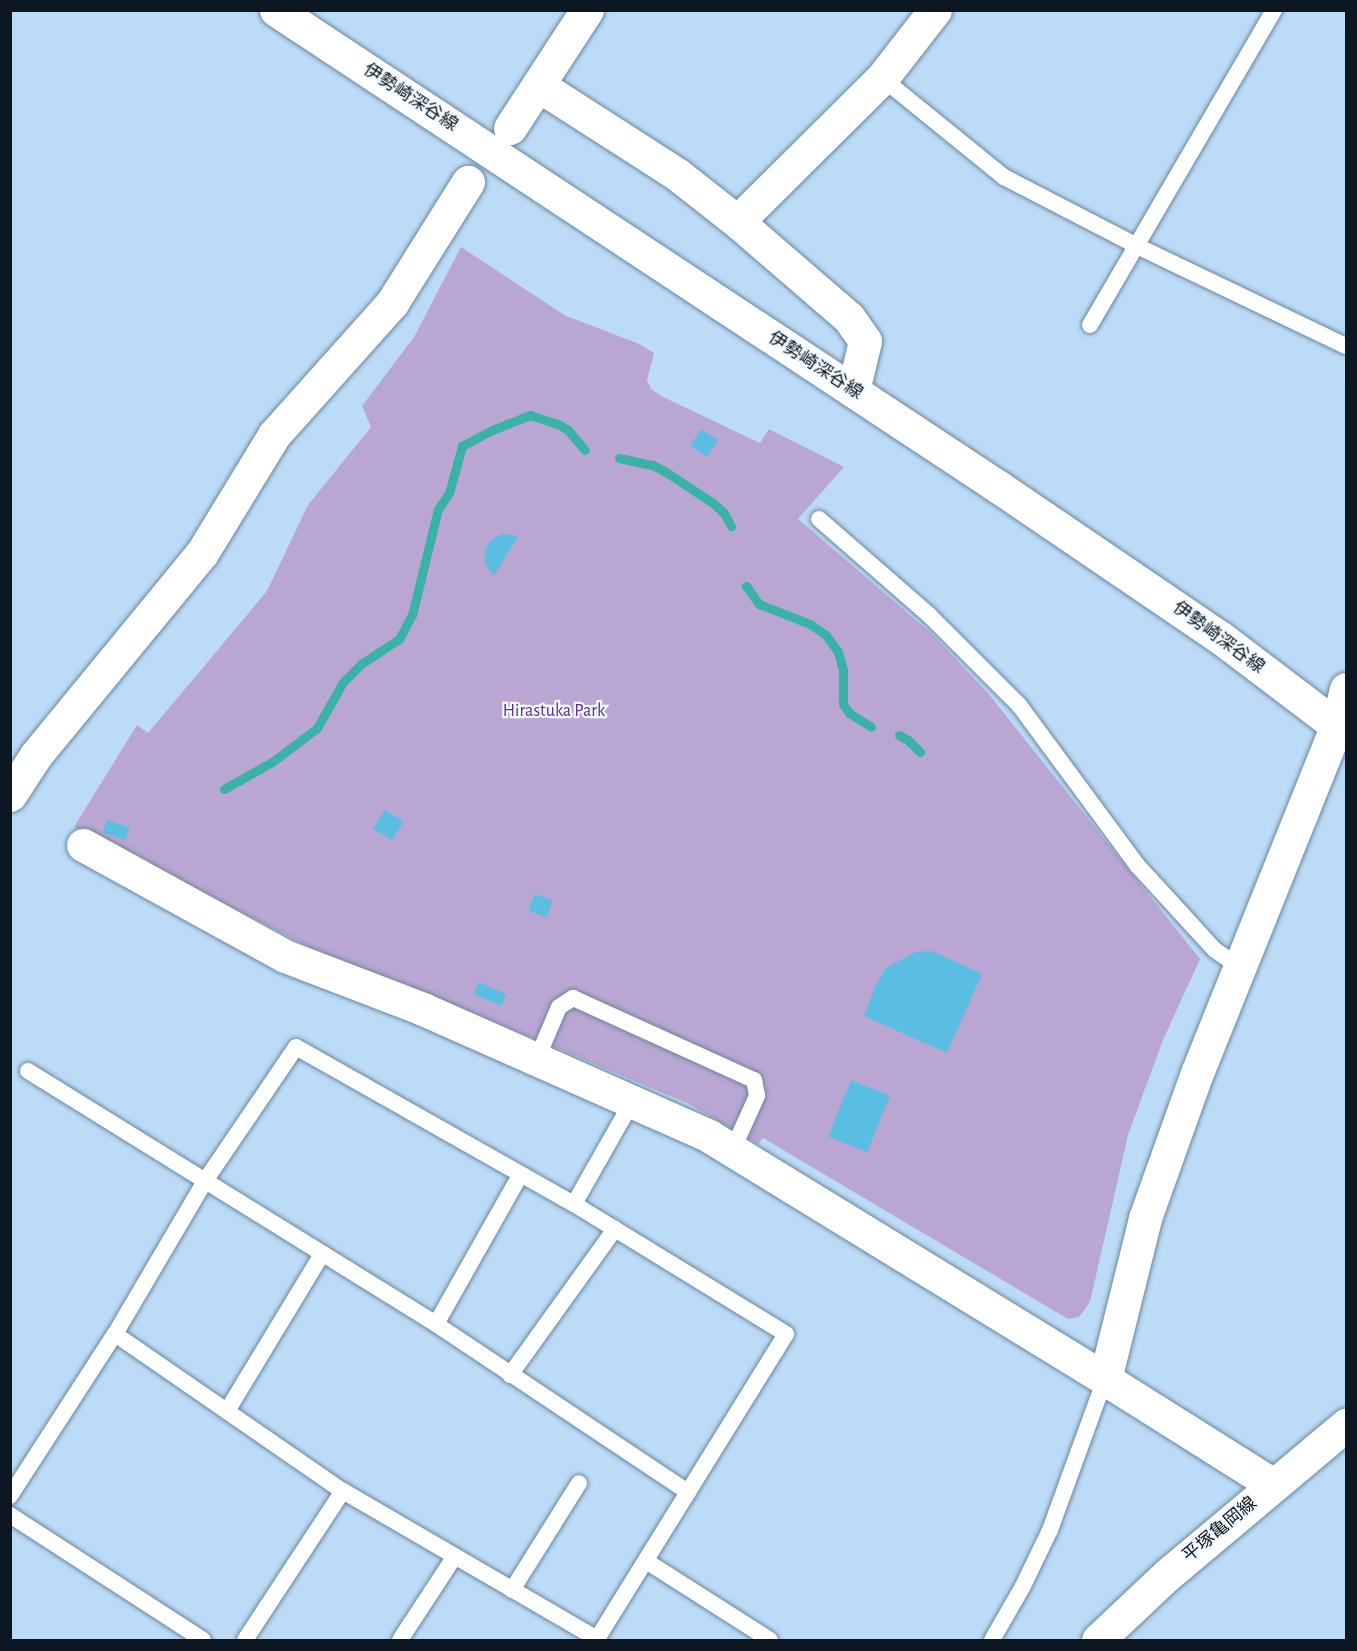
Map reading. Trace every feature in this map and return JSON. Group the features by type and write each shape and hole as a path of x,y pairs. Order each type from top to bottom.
{"street":[{"name":"伊勢崎深谷線","path":"276,10 853,391 1221,638 1342,729"},
{"path":"510,128 587,10"},
{"path":"739,223 745,214 882,78 935,10"},
{"path":"538,85 678,176 739,223 849,318 865,341 853,391"},
{"path":"10,795 36,755 202,553 274,435 392,303 468,182"},
{"path":"1105,1379 1145,1218 1197,1073 1342,729 1347,689"},
{"path":"83,846 285,956 423,1009 709,1136 1273,1485"},
{"name":"平塚亀岡線","path":"1098,1641 1167,1575 1347,1425"}],"lane":[{"path":"1090,325 1274,10"},
{"path":"882,78 1004,177 1137,246 1347,346"},
{"path":"819,519 930,616 1019,705 1137,865 1215,950 1241,968"},
{"path":"537,1059 559,1007 573,998 754,1080 757,1095 732,1150"},
{"path":"10,1496 115,1334 205,1181 296,1047 574,1204 786,1334 597,1640 343,1491 115,1334"},
{"path":"28,1071 436,1324 688,1492"},
{"path":"574,1204 632,1102"},
{"path":"436,1324 521,1174"},
{"path":"510,1375 615,1229"},
{"path":"227,1411 322,1254"},
{"path":"992,1641 1023,1586 1050,1530 1105,1379"},
{"path":"512,1590 579,1483"},
{"path":"245,1641 343,1491"},
{"path":"10,1515 203,1641"},
{"path":"400,1641 455,1556"},
{"path":"646,1561 770,1641"}],"green space":[{"name":"Hirastuka Park","path":"461,247 566,316 637,343 654,353 647,380 651,389 661,396 760,443 769,429 844,467 798,519 931,633 987,692 1200,959 1163,1040 1128,1135 1090,1302 1079,1317 1068,1319 763,1138 758,1144 687,1103 390,978 341,963 74,827 137,725 148,733 267,591 308,505 371,427 362,406 414,337"}],"building":[{"path":"701,429 718,440 707,457 690,446"},
{"path":"503,534 518,536 494,576 485,564 485,548 495,537"},
{"path":"385,810 404,822 392,840 373,829"},
{"path":"107,820 130,828 125,840 103,832"},
{"path":"535,894 553,901 546,918 529,911"},
{"path":"932,951 982,974 947,1053 864,1016 876,985 886,968 916,952"},
{"path":"479,982 506,994 501,1006 474,994"},
{"path":"851,1080 890,1096 867,1152 828,1137"}],"waterway":[{"path":"224,789 272,762 317,728 343,682 361,664 399,639 412,615 438,509 449,493 462,446 492,430 530,415 558,424 568,430 585,450"},
{"path":"619,458 653,465 669,474 713,503 724,513 731,526"},
{"path":"746,586 759,604 810,624 826,635 838,652 843,670 843,704 849,713 871,727"},
{"path":"899,735 920,752"}]}
